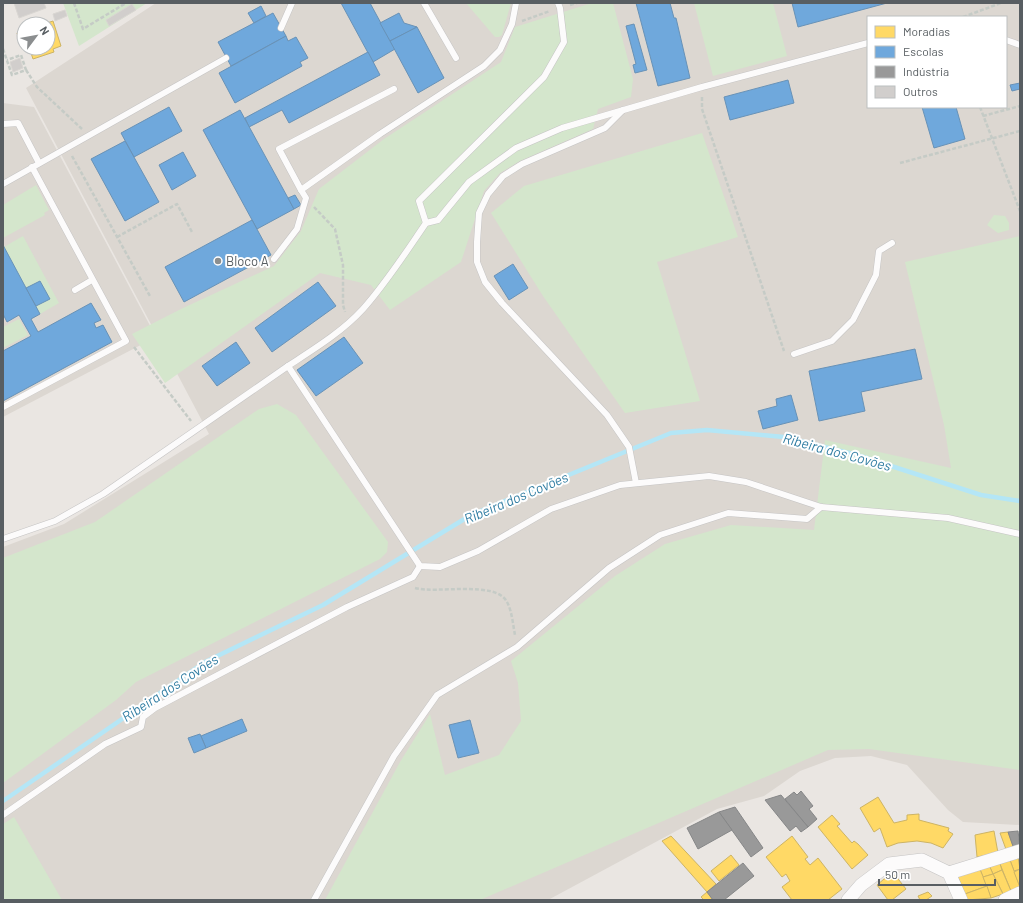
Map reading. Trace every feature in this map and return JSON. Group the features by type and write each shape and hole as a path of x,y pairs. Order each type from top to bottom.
{"street":[{"path":"948,873 1020,851"},
{"path":"848,900 861,885 889,864 922,860 948,873 961,900"},
{"path":"1005,900 1020,894"}],"lane":[{"path":"281,28 292,3"},
{"path":"424,3 456,58"},
{"path":"301,190 380,134 484,66 500,50 512,24 516,3"},
{"path":"426,223 419,201 544,77 564,42 560,8 558,3"},
{"path":"1007,40 1020,45"},
{"path":"3,540 55,521 103,494 339,332 363,310 394,271 426,223 438,220 469,182 516,148 562,128 624,109 867,43"},
{"path":"3,184 226,58"},
{"path":"274,258 297,229 306,198 279,149 394,89"},
{"path":"624,109 605,128 522,164 503,176 488,194 479,213 477,262 485,282 502,303 608,415 629,447 636,483"},
{"path":"3,124 18,123 39,163"},
{"path":"3,407 126,341 32,167"},
{"path":"794,354 832,341 853,320 876,276 879,251 892,243"},
{"path":"75,290 92,280"},
{"path":"288,366 420,566"},
{"path":"420,566 440,567 478,551 551,509 620,485 709,476 746,482 821,507 948,518 1020,534"},
{"path":"314,900 394,756 437,695 517,647 610,568 660,535 728,513 807,519 821,507"},
{"path":"3,815 105,744 141,726 143,717 155,708 327,617 413,577 420,566"}],"path":[{"path":"74,3 83,29 126,3"},
{"path":"567,6 577,3"},
{"path":"966,16 1001,3"},
{"path":"512,24 554,10"},
{"path":"3,48 12,75 26,70"},
{"path":"7,60 21,55 26,70 37,86 79,127 90,134"},
{"path":"702,87 702,109 783,350 794,354"},
{"path":"983,116 1020,106"},
{"path":"980,108 1020,211"},
{"path":"900,163 1020,131"},
{"path":"67,147 150,296"},
{"path":"306,198 335,229 344,265 343,305 346,312 340,317"},
{"path":"117,237 177,204 192,232"},
{"path":"132,344 197,429"},
{"path":"397,584 418,589 447,591 485,589 496,592 507,601 517,647"}],"shaded area":[{"path":"156,3 1020,3 1020,825 963,822 948,810 907,765 871,756 835,758 800,771 764,796 717,809 548,900 3,900 3,547 64,524 209,434 26,88"},
{"path":"3,103 34,107 156,337 3,417"}],"green space":[{"path":"63,3 147,3 79,46"},
{"path":"466,3 511,3 502,35 495,37"},
{"path":"592,3 613,3 633,79 631,97 598,109 593,129 520,161 500,173 484,191 461,262 390,310 371,285 320,273 165,383 132,334 181,309 274,266 301,231 319,189 384,139 501,62 515,27"},
{"path":"694,3 773,3 787,56 713,76"},
{"path":"702,133 738,237 657,262 700,401 625,413 543,296 491,213 524,186"},
{"path":"36,185 49,210 44,213 45,215 3,238 3,205"},
{"path":"994,215 1005,216 1009,223 1009,230 998,233 987,225"},
{"path":"23,236 59,303 40,314 36,306 49,299 40,281 26,288 4,247"},
{"path":"1020,236 1020,770 869,749 828,750 480,900 325,900 400,762 430,714 445,775 499,755 521,721 518,683 511,661 615,576 665,544 731,525 814,530 825,440 951,468 944,425 905,262"},
{"path":"19,319 28,335 3,348 3,327"},
{"path":"277,404 296,415 388,542 387,552 380,559 136,682 116,700 3,783 3,558 95,522 259,409"},
{"path":"14,817 62,900 3,900 3,824"}],"building: Moradias":[{"path":"56,30 61,46 56,48"},
{"path":"32,56 42,56 33,59"},
{"path":"878,797 894,823 907,820 907,815 919,814 919,820 949,828 948,831 953,834 943,848 931,843 917,841 898,843 887,847 880,828 874,832 860,808"},
{"path":"832,815 840,824 837,826 852,843 854,841 858,844 868,855 852,869 818,827"},
{"path":"994,831 998,853 977,857 975,835"},
{"path":"1008,832 1014,849 1007,852 1000,833"},
{"path":"671,836 716,884 707,892 662,841"},
{"path":"792,836 808,857 805,859 810,865 818,858 842,889 828,900 792,900 782,887 790,881 786,874 782,877 766,857"},
{"path":"731,855 739,865 719,881 711,871"},
{"path":"1018,857 1020,869 1014,871 1010,860"},
{"path":"1010,860 1020,887 1011,891 1000,864"},
{"path":"999,861 1002,870 993,874 989,865"},
{"path":"989,865 993,874 983,877 979,867"},
{"path":"979,867 987,886 965,894 957,875"},
{"path":"1020,869 1020,887 1014,872"},
{"path":"1002,870 1011,891 1003,894 993,874"},
{"path":"993,874 1003,894 991,898 983,877"},
{"path":"895,875 906,889 892,900 888,900 877,885 884,879 887,878 888,880"},
{"path":"987,886 991,898 967,900 965,894"},
{"path":"707,892 713,900 704,900 701,897"},
{"path":"928,892 932,896 926,900 920,900 918,896"}],"building: Escolas":[{"path":"341,3 370,3 395,49 373,62"},
{"path":"636,3 670,3 674,18 676,18 690,78 658,86"},
{"path":"792,3 887,3 798,27"},
{"path":"261,6 266,16 254,23 248,13"},
{"path":"273,13 286,36 231,66 218,42"},
{"path":"399,13 404,23 417,27 390,41 380,23"},
{"path":"634,24 647,70 635,73 633,65 636,64 626,26"},
{"path":"417,27 444,78 418,93 390,41"},
{"path":"286,36 288,41 296,37 308,58 300,62 302,66 235,103 219,73"},
{"path":"368,52 380,75 289,123 282,110 249,127 245,118"},
{"path":"788,80 794,103 730,120 724,97"},
{"path":"1020,83 1020,89 1012,91 1010,85"},
{"path":"169,107 182,131 134,157 121,133"},
{"path":"922,108 956,108 965,139 934,148"},
{"path":"240,110 294,209 257,229 203,130"},
{"path":"125,141 159,202 125,221 91,159"},
{"path":"183,152 196,176 172,190 159,165"},
{"path":"295,195 301,205 294,209 288,198"},
{"name":"Bloco A","path":"252,220 271,255 184,302 165,267"},
{"path":"3,245 40,314 31,319 38,332 91,303 101,320 94,323 96,328 103,325 112,342 3,401 3,351 31,336 19,315 7,322 3,314"},
{"path":"513,264 528,288 509,300 494,276"},
{"path":"40,281 50,299 36,306 26,288"},
{"path":"318,282 336,306 272,352 255,328"},
{"path":"344,337 363,363 316,396 297,370"},
{"path":"236,342 250,363 217,386 202,366"},
{"path":"915,349 922,379 861,392 865,411 819,421 809,371"},
{"path":"791,395 798,420 763,429 758,411 777,406 776,399"},
{"path":"242,719 247,731 206,748 201,736"},
{"path":"470,720 479,753 458,758 449,725"},
{"path":"200,734 206,748 194,753 188,738"}],"building: Indústria":[{"path":"801,791 813,806 809,809 817,819 808,827 785,799 794,792 797,795"},
{"path":"781,795 808,827 801,832 796,826 790,831 765,800"},
{"path":"735,807 763,848 751,857 719,812"},
{"path":"719,812 732,830 698,849 687,828"},
{"path":"1018,831 1020,847 1014,849 1008,832"},
{"path":"743,863 754,876 724,900 713,900 707,892"}],"building: Outros":[{"path":"14,3 44,3 46,8 24,16 18,16"},
{"path":"132,4 136,10 109,26 106,20"},
{"path":"65,10 67,16 56,21 56,16 54,16 53,14"},
{"path":"20,58 23,68 13,72 10,62"}],"waterway":[{"name":"Ribeira dos Covões","path":"3,801 205,662 323,605 471,515 671,433 707,430 784,437 857,455 981,495 1020,501"}],"place":[{"name":"Bloco A","path":"218,261"}]}
